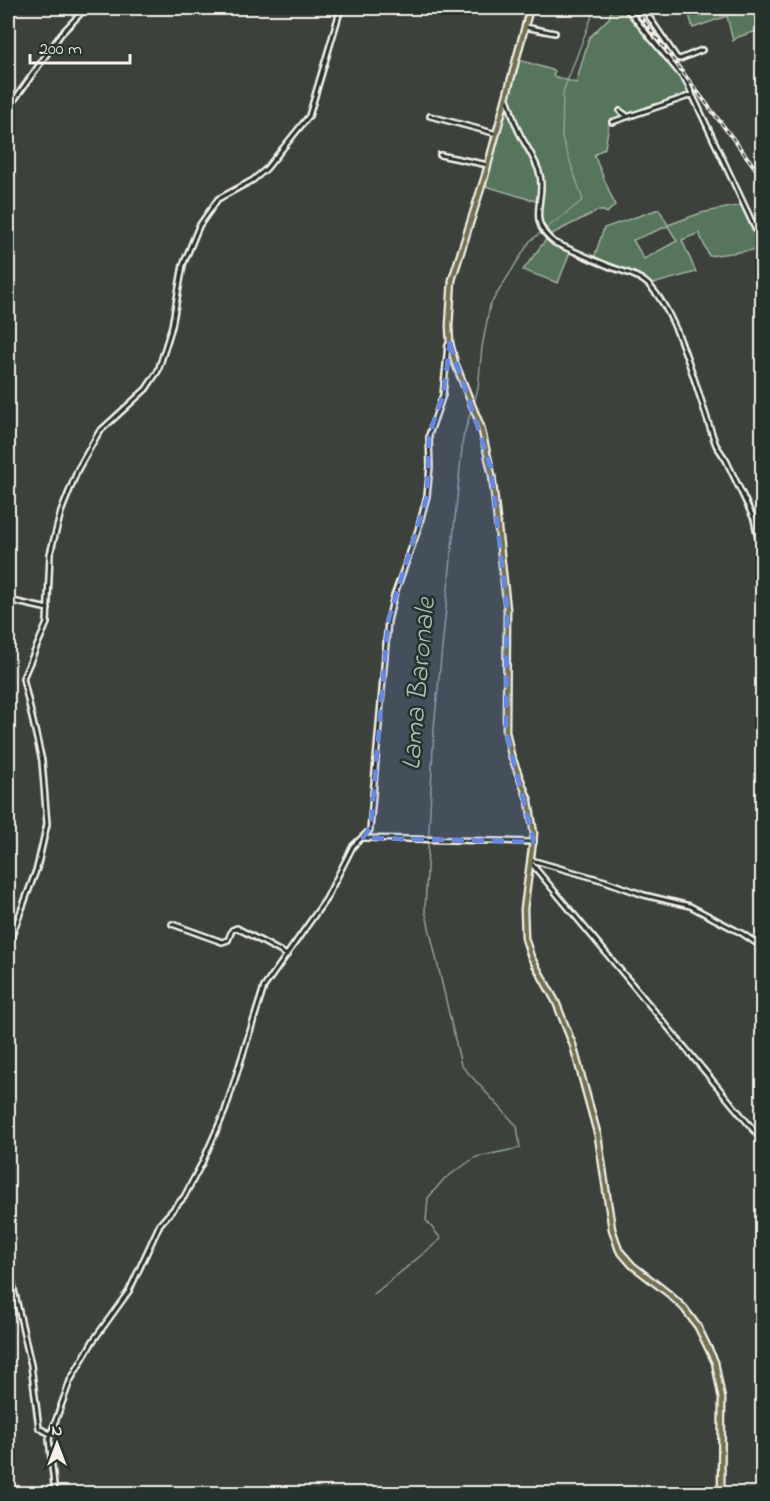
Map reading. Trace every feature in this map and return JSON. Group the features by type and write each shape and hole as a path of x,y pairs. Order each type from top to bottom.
{"main road":[{"path":"530,8 497,134 453,276 449,326 455,363 481,428 491,468 507,609 506,732 511,755 533,817 534,842 524,917 527,944 531,957 560,1012 573,1045 598,1136 612,1229 617,1246 628,1262 669,1294 689,1314 705,1339 716,1366 722,1399 721,1494"}],"street":[{"path":"8,108 61,33 86,8"},
{"path":"8,946 37,868 47,824 42,761 23,678 45,630 51,543 61,512 78,470 99,432 146,389 158,370 172,326 183,265 204,218 218,199 253,180 266,169 309,116 341,8"},
{"path":"626,8 686,81 762,243"},
{"path":"643,8 677,58 680,59 702,50"},
{"path":"525,27 555,33"},
{"path":"612,122 692,94"},
{"path":"506,98 516,126 537,165 542,184 537,215 549,238 555,243 606,266 638,277 659,296 681,341 716,445 726,460 756,524 762,557"},
{"path":"620,111 629,117"},
{"path":"430,116 497,134"},
{"path":"440,155 488,165"},
{"path":"55,1494 50,1434 73,1375 93,1341 129,1291 157,1228 184,1197 206,1156 227,1104 261,993 326,900 354,846 368,833 371,826 388,621 427,496 430,467 429,435 443,395 450,343"},
{"path":"8,600 48,609"},
{"path":"363,838 534,842"},
{"path":"531,861 605,880 644,895 690,906 743,933 762,947"},
{"path":"531,861 762,1140"},
{"path":"172,924 222,942 228,940 232,930 237,928 287,955"},
{"path":"8,1254 31,1365 39,1428 50,1434"}],"highlighted area":[{"path":"450,343 491,468 507,609 506,731 534,842 363,838 371,826 388,621 427,496 429,435 443,395"}],"green space":[{"path":"612,8 625,8 680,76 690,95 609,124 605,148 594,155 615,205 607,213 597,211 550,235 537,212 539,202 482,185 516,59 555,71 553,76 576,83 589,38 609,18"},
{"path":"687,8 752,8 760,30 738,37 733,41 727,16 693,28"},
{"path":"741,205 762,249 709,256 699,233 682,240 696,272 649,285 624,270 594,258 604,228 659,209 668,225 701,213","holes":["668,226 677,241 644,259 633,240"]},
{"path":"548,237 571,250 558,283 523,270"}],"waterway":[{"name":"Lama Baronale","path":"474,403 490,305 530,241 583,200 562,138 563,92 595,8"},
{"name":"Lama Baronale","path":"374,1294 441,1239 426,1220 428,1198 444,1179 476,1157 520,1148 517,1126 461,1065 425,910 434,728 463,438 471,411"}],"railway":[{"path":"634,8 762,177"}]}
